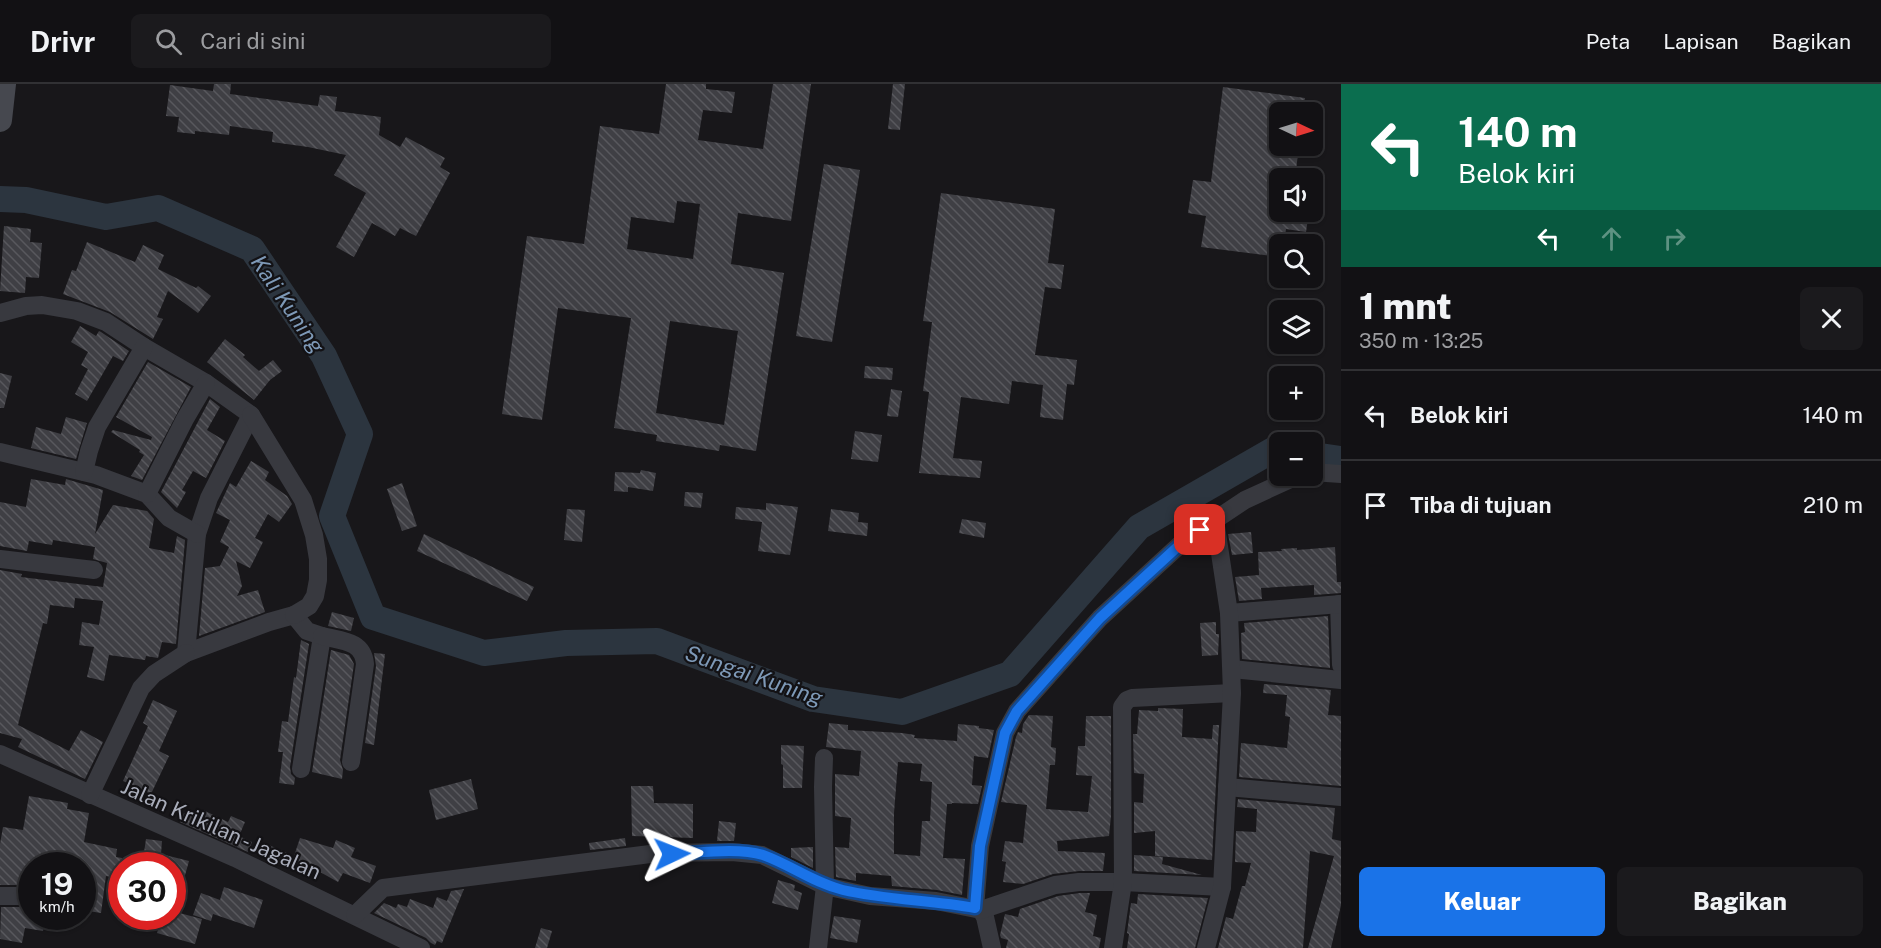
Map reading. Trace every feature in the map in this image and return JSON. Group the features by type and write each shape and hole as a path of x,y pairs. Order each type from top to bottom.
{"main road":[{"path":"0,120 4,84"}],"street":[{"path":"0,313 26,306 42,305 77,310 106,322 144,347 206,382 251,415 303,500 314,535 318,559 318,580 315,596 309,606 294,615 186,653 154,674 141,688 90,795"},
{"path":"84,472 97,427 144,347"},
{"path":"147,494 206,382"},
{"path":"186,653 197,534 208,498 251,415"},
{"path":"0,452 109,478 147,494 170,518 197,534"},
{"path":"1323,473 1341,474"},
{"path":"992,948 985,917 978,909 980,846 1005,733 1017,711 1100,618 1185,540 1245,500 1275,486"},
{"path":"1206,948 1222,887 1232,693 1229,613 1215,520"},
{"path":"0,559 94,570"},
{"path":"1229,613 1340,604 1341,665"},
{"path":"294,615 307,631 355,645 364,655 365,664 351,762"},
{"path":"301,770 322,636"},
{"path":"1232,669 1341,680"},
{"path":"1113,948 1123,882 1122,707 1127,700 1140,697 1232,693"},
{"name":"Jalan Krikilan - Jagalan","path":"0,754 235,858 355,915 388,941 421,948"},
{"path":"818,948 825,886 824,758"},
{"path":"1227,787 1341,797"},
{"path":"355,915 383,888 658,853 732,852 762,855 825,886 870,896 936,901 978,909 1055,885 1079,882 1222,887"},
{"path":"0,896 18,896"}],"building":[{"path":"214,84 231,84 230,94 318,106 320,95 337,97 335,111 381,117 379,135 400,147 406,137 445,158 440,167 450,173 416,236 400,228 395,236 372,223 354,257 336,247 366,193 334,175 346,155 272,142 273,132 230,126 229,135 195,131 195,134 177,132 179,117 166,116 170,85 213,91"},
{"path":"666,84 706,84 706,89 735,92 732,113 703,110 698,140 763,149 773,84 811,84 791,221 738,213 731,264 784,273 756,451 720,445 719,451 656,441 657,435 614,428 631,318 558,308 542,420 502,414 527,236 584,244 600,126 659,134","holes":["677,201 700,204 693,259 627,249 631,217 674,223","670,321 738,331 724,425 656,413"]},
{"path":"893,84 905,84 900,130 888,129"},
{"path":"1223,87 1305,98 1304,102 1269,102 1269,156 1298,156 1296,168 1269,168 1269,222 1308,222 1306,232 1286,229 1285,234 1269,234 1269,256 1201,247 1206,216 1188,213 1193,180 1211,182"},
{"path":"824,164 860,170 832,342 796,336"},
{"path":"941,193 1055,209 1048,263 1064,265 1061,289 1045,287 1035,355 1077,360 1074,385 1067,384 1063,420 1040,417 1043,385 1012,381 1009,404 961,397 953,458 982,461 980,478 919,473 929,392 923,391 932,322 923,321"},
{"path":"4,226 31,229 30,242 42,243 39,278 26,277 25,293 0,291"},
{"path":"87,242 135,262 143,245 164,255 158,269 196,288 198,286 211,296 198,313 168,291 157,317 163,319 153,339 110,312 63,294 72,270 76,271"},
{"path":"80,326 96,336 99,331 101,332 129,351 123,361 113,356 87,401 75,394 88,369 81,365 88,352 71,342"},
{"path":"225,339 245,355 243,357 259,371 273,360 282,371 270,380 254,400 207,362"},
{"path":"148,362 191,387 142,480 131,476 144,455 139,452 140,450 111,432 113,430 151,440 152,437 116,417"},
{"path":"865,366 893,368 892,380 864,378"},
{"path":"0,373 12,376 4,408 0,408"},
{"path":"891,389 902,391 898,417 887,416"},
{"path":"210,399 220,407 207,430 225,441 206,478 193,471 182,490 186,492 177,508 161,492"},
{"path":"66,417 87,423 76,459 31,448 36,427 61,434"},
{"path":"855,431 882,435 878,462 851,459"},
{"path":"251,461 269,472 265,480 287,496 292,504 279,522 268,514 255,538 263,542 250,568 236,561 242,586 237,596 258,590 265,612 199,636 205,568 220,566 229,547 220,542 230,520 216,513 230,483 236,487"},
{"path":"641,470 656,473 653,491 628,487 628,492 614,491 615,472 640,473"},
{"path":"31,479 65,485 66,479 103,490 95,534 113,505 147,511 154,519 149,548 174,553 177,536 185,540 176,644 162,642 158,658 146,656 145,660 109,655 104,681 87,677 94,647 79,645 82,622 99,625 103,601 75,598 74,608 50,605 47,624 43,623 18,725 69,751 81,730 103,742 85,779 18,747 22,739 0,733 0,570 22,574 21,577 103,587 107,563 93,559 95,547 53,540 52,545 29,541 27,551 0,546 0,502 26,507"},
{"path":"402,483 417,526 402,531 387,489"},
{"path":"685,492 703,493 701,508 684,506"},
{"path":"766,503 798,507 790,555 758,551 762,522 735,519 736,507 766,510"},
{"path":"567,509 585,510 582,542 564,540"},
{"path":"831,509 859,513 858,522 868,523 867,536 828,531"},
{"path":"962,519 986,523 984,538 959,533"},
{"path":"1251,532 1253,553 1232,555 1228,534"},
{"path":"424,534 534,587 527,601 417,551"},
{"path":"1335,547 1337,582 1341,582 1341,593 1314,595 1314,585 1261,588 1262,599 1239,601 1235,577 1259,575 1258,552"},
{"path":"332,612 354,618 351,631 328,626"},
{"path":"1328,616 1330,668 1242,659 1241,633 1245,632 1244,623"},
{"path":"1216,622 1216,634 1219,634 1218,655 1202,656 1200,623"},
{"path":"301,640 309,644 290,767 291,774 295,778 294,785 279,783 283,752 278,752 282,721 288,722"},
{"path":"331,650 349,655 354,664 340,760 343,770 342,779 312,772"},
{"path":"374,653 385,654 374,745 365,743 376,666"},
{"path":"1264,684 1331,690 1328,715 1341,716 1341,786 1239,777 1241,743 1287,748 1290,717 1285,716 1287,695 1263,693"},
{"path":"153,700 177,711 159,751 169,756 151,794 123,781 148,726 143,723"},
{"path":"1158,708 1183,709 1182,737 1212,739 1213,725 1219,725 1212,860 1155,856 1155,831 1134,833 1134,802 1143,803 1144,774 1134,773 1133,734 1137,734 1139,710 1158,711"},
{"path":"1029,715 1053,716 1051,747 1056,748 1055,765 1050,765 1046,809 1088,812 1092,776 1076,775 1078,746 1085,746 1086,716 1111,716 1109,836 1057,841 1058,851 1105,853 1103,871 1053,874 1023,884 1003,882 1006,862 1002,861 1005,841 1023,843 1027,805 1001,802 1016,737 1018,732 1022,733 1023,724"},
{"path":"829,723 848,725 848,730 902,733 915,735 914,738 957,741 958,724 994,730 988,758 974,756 972,785 982,786 978,804 947,804 943,858 965,859 962,895 892,886 891,876 856,873 856,881 836,877 835,847 849,848 851,818 835,816 835,774 859,776 861,751 826,747","holes":["898,762 922,764 920,781 932,782 930,821 922,821 920,856 894,854"]},
{"path":"781,745 804,746 802,788 783,788"},
{"path":"471,779 478,809 436,820 429,790"},
{"path":"631,786 653,786 654,803 693,804 693,838 632,836"},
{"path":"29,796 68,803 67,809 89,813 84,842 117,849 117,852 108,852 108,876 106,876 101,913 96,912 96,852 18,852 18,885 0,885 0,844 3,827 23,830"},
{"path":"1238,799 1335,808 1332,839 1341,841 1341,905 1331,948 1308,948 1334,856 1310,851 1303,948 1218,948 1226,917 1233,919 1251,863 1235,862 1236,831 1256,832 1257,809 1237,807"},
{"path":"203,810 228,822 231,816 245,822 239,836 252,842 248,852 180,822 184,813 199,819"},
{"path":"719,821 736,823 734,841 717,841"},
{"path":"300,838 333,848 336,840 355,848 351,857 376,866 370,883 343,873 338,882 311,867 292,862"},
{"path":"625,838 626,846 590,850 589,843"},
{"path":"146,839 162,841 161,852 144,852"},
{"path":"269,845 287,853 282,866 264,858"},
{"path":"813,847 813,868 791,857 791,848"},
{"path":"1134,855 1163,857 1162,864 1202,875 1134,871"},
{"path":"778,880 795,885 794,890 802,893 798,910 772,903"},
{"path":"224,887 263,900 254,928 213,914 211,921 193,915 201,893 220,900"},
{"path":"464,889 442,943 437,941 435,945 426,938 374,913 384,903 396,908 398,904 407,907 410,899 433,908 437,897 447,901 451,891"},
{"path":"1090,893 1085,912 1097,915 1093,936 1101,938 1099,948 1006,948 1008,940 1001,938 1000,935 1005,914 1018,917 1020,909 1058,896"},
{"path":"1138,894 1208,898 1195,948 1127,948 1131,903 1137,904"},
{"path":"1,907 18,907 18,930 25,930 22,943 0,939"},
{"path":"186,915 202,919 195,944 157,933 158,930 186,930"},
{"path":"834,916 861,920 857,943 830,938"},
{"path":"541,928 552,931 547,948 535,948"}],"waterway":[{"name":"Sungai Kuning","path":"0,199 26,200 106,217 158,208 252,249 324,356 360,434 332,516 373,617 484,653 566,643 657,641 813,699 902,712 1010,674 1139,527 1269,452"},
{"name":"Sungai Kuning","path":"1323,457 1341,459"}],"route":[{"path":"672,854 732,852 762,855 825,886 870,896 936,901 975,908 980,846 1005,733 1017,711 1100,618 1185,540 1200,530"}],"water label":[{"name":"Kali Kuning","path":"288,304"}]}
